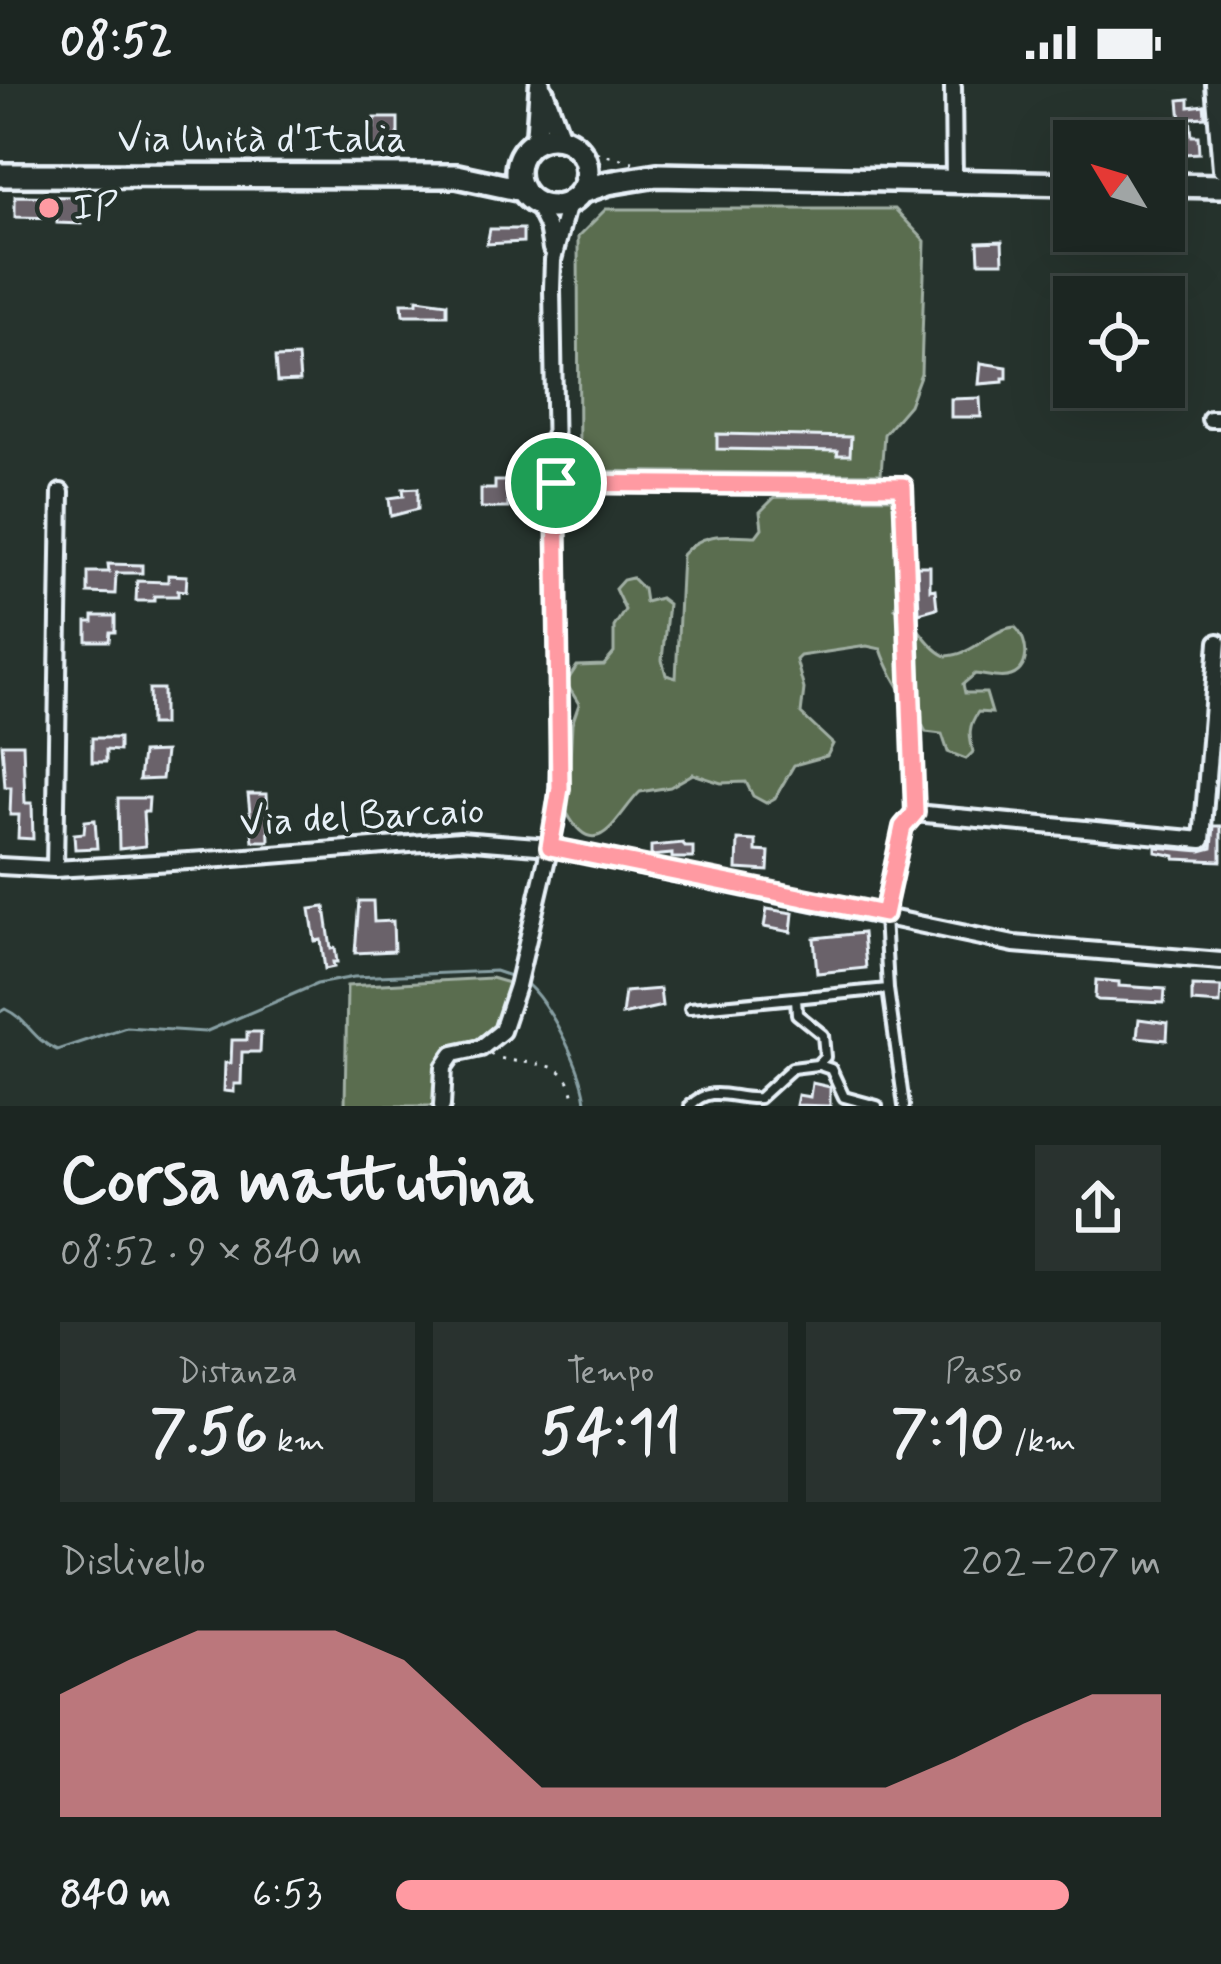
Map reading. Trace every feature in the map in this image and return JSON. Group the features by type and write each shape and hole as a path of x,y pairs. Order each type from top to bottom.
{"main road":[{"path":"457,176 494,170 519,159 536,141 560,137 575,145 585,159 587,173 574,198"},
{"path":"519,159 517,172 528,196 557,206 608,183 657,176"},
{"path":"585,159 612,170 657,176 1053,184"},
{"name":"Via Unità d'Italia","path":"0,175 457,176 528,196"},
{"path":"1185,185 1221,186"}],"street":[{"path":"540,84 560,137"},
{"path":"536,141 540,84"},
{"path":"1214,84 1221,169"},
{"path":"953,87 954,183"},
{"path":"442,1106 444,1067 453,1054 481,1048 502,1031 517,986 560,788 553,260 547,227 528,196"},
{"path":"553,260 574,198"},
{"path":"556,483 903,486 915,813 903,827 884,914"},
{"path":"55,869 61,492"},
{"path":"915,813 1202,840 1218,642"},
{"name":"Via del Barcaio","path":"0,866 55,869 304,854 440,840 550,847 1014,944 1221,962"}],"lane":[{"path":"884,914 888,989 904,1106"},
{"path":"690,1008 888,989"},
{"path":"796,998 797,1014 823,1035 822,1061"},
{"path":"822,1061 844,1097 878,1106"},
{"path":"690,1106 714,1092 759,1098 792,1068 822,1061"}],"path":[{"path":"481,1048 499,1059 528,1060 558,1070 574,1093 574,1106"}],"green space":[{"path":"606,209 895,209 925,241 921,373 909,405 884,434 881,474 579,471 578,237"},
{"path":"775,497 896,498 902,589 895,608 946,656 1015,627 1023,640 1024,663 1007,677 975,674 963,684 965,693 986,693 992,713 978,712 975,717 970,731 973,752 966,759 948,752 942,734 926,732 881,649 867,646 800,656 796,660 804,689 801,714 833,744 827,756 794,765 775,798 766,803 753,796 746,782 721,783 693,774 670,787 640,792 606,831 588,836 567,813 572,724 579,704 566,683 577,666 604,665 614,653 614,627 625,610 615,589 632,578 643,589 645,602 660,598 668,604 662,660 666,675 676,678 682,555 707,538 756,536 762,528 760,512"},
{"path":"491,978 512,984 500,1017 485,1036 441,1054 436,1078 438,1106 345,1106 347,986"}],"building":[{"path":"1189,99 1189,107 1204,105 1205,117 1190,118 1199,153 1185,154 1185,120 1181,120 1179,100"},
{"path":"374,118 398,118 398,157 370,157"},
{"path":"15,196 81,197 81,224 15,217"},
{"path":"490,229 523,229 523,242 487,244"},
{"path":"1002,241 1003,262 979,262 978,242"},
{"path":"417,299 447,303 447,315 403,315 402,303 417,303"},
{"path":"298,357 300,381 277,382 275,358"},
{"path":"981,363 1007,367 1007,378 979,384"},
{"path":"980,398 981,417 951,417 951,399"},
{"path":"717,434 851,437 850,455 717,449"},
{"path":"495,481 507,481 508,508 481,508 481,489 495,489"},
{"path":"418,488 418,509 391,516 389,498 404,496 403,489"},
{"path":"108,564 142,565 142,573 116,573 115,594 88,593 88,572 109,572"},
{"path":"917,566 930,566 930,590 935,589 937,608 919,613"},
{"path":"168,575 187,576 186,591 136,601 137,581 168,582"},
{"path":"93,616 115,616 115,632 110,632 109,641 87,641 87,622 93,622"},
{"path":"149,689 163,689 163,725 150,725"},
{"path":"92,738 119,738 119,751 106,750 106,762 92,762"},
{"path":"2,744 23,744 25,803 32,803 33,839 18,838 19,815 10,815 11,787 5,787"},
{"path":"165,752 162,779 139,780 142,753"},
{"path":"248,794 267,794 269,841 253,841"},
{"path":"118,798 149,798 148,812 143,812 145,846 119,849"},
{"path":"95,820 97,848 75,849 74,834 84,833 85,821"},
{"path":"1214,826 1221,826 1221,861 1175,859 1156,852 1156,847 1212,848"},
{"path":"738,840 756,841 756,851 769,852 768,871 737,869"},
{"path":"683,843 693,847 693,858 651,856 651,846"},
{"path":"359,901 373,901 374,922 393,921 394,951 355,953"},
{"path":"325,907 337,962 325,969 310,909"},
{"path":"767,909 793,913 791,932 764,927"},
{"path":"863,933 866,968 817,973 814,938"},
{"path":"1096,980 1165,989 1164,1003 1098,1000"},
{"path":"1192,986 1221,987 1220,1004 1192,1002"},
{"path":"660,989 662,1006 622,1015 625,992"},
{"path":"1139,1019 1168,1023 1167,1040 1137,1037"},
{"path":"247,1032 261,1032 260,1052 242,1052 241,1084 234,1084 234,1092 224,1091 232,1040 247,1040"},
{"path":"812,1083 830,1087 830,1106 796,1105 798,1095 810,1097"}],"waterway":[{"path":"0,1012 13,1013 57,1050 126,1027 205,1032 317,984 354,977 495,971 516,978"},
{"path":"524,982 544,1004 564,1039 586,1106"}],"place":[{"name":"IP","path":"49,208"}],"route":[{"path":"556,483 903,486 915,813 903,827 884,914 550,847 560,788 556,483"}]}
